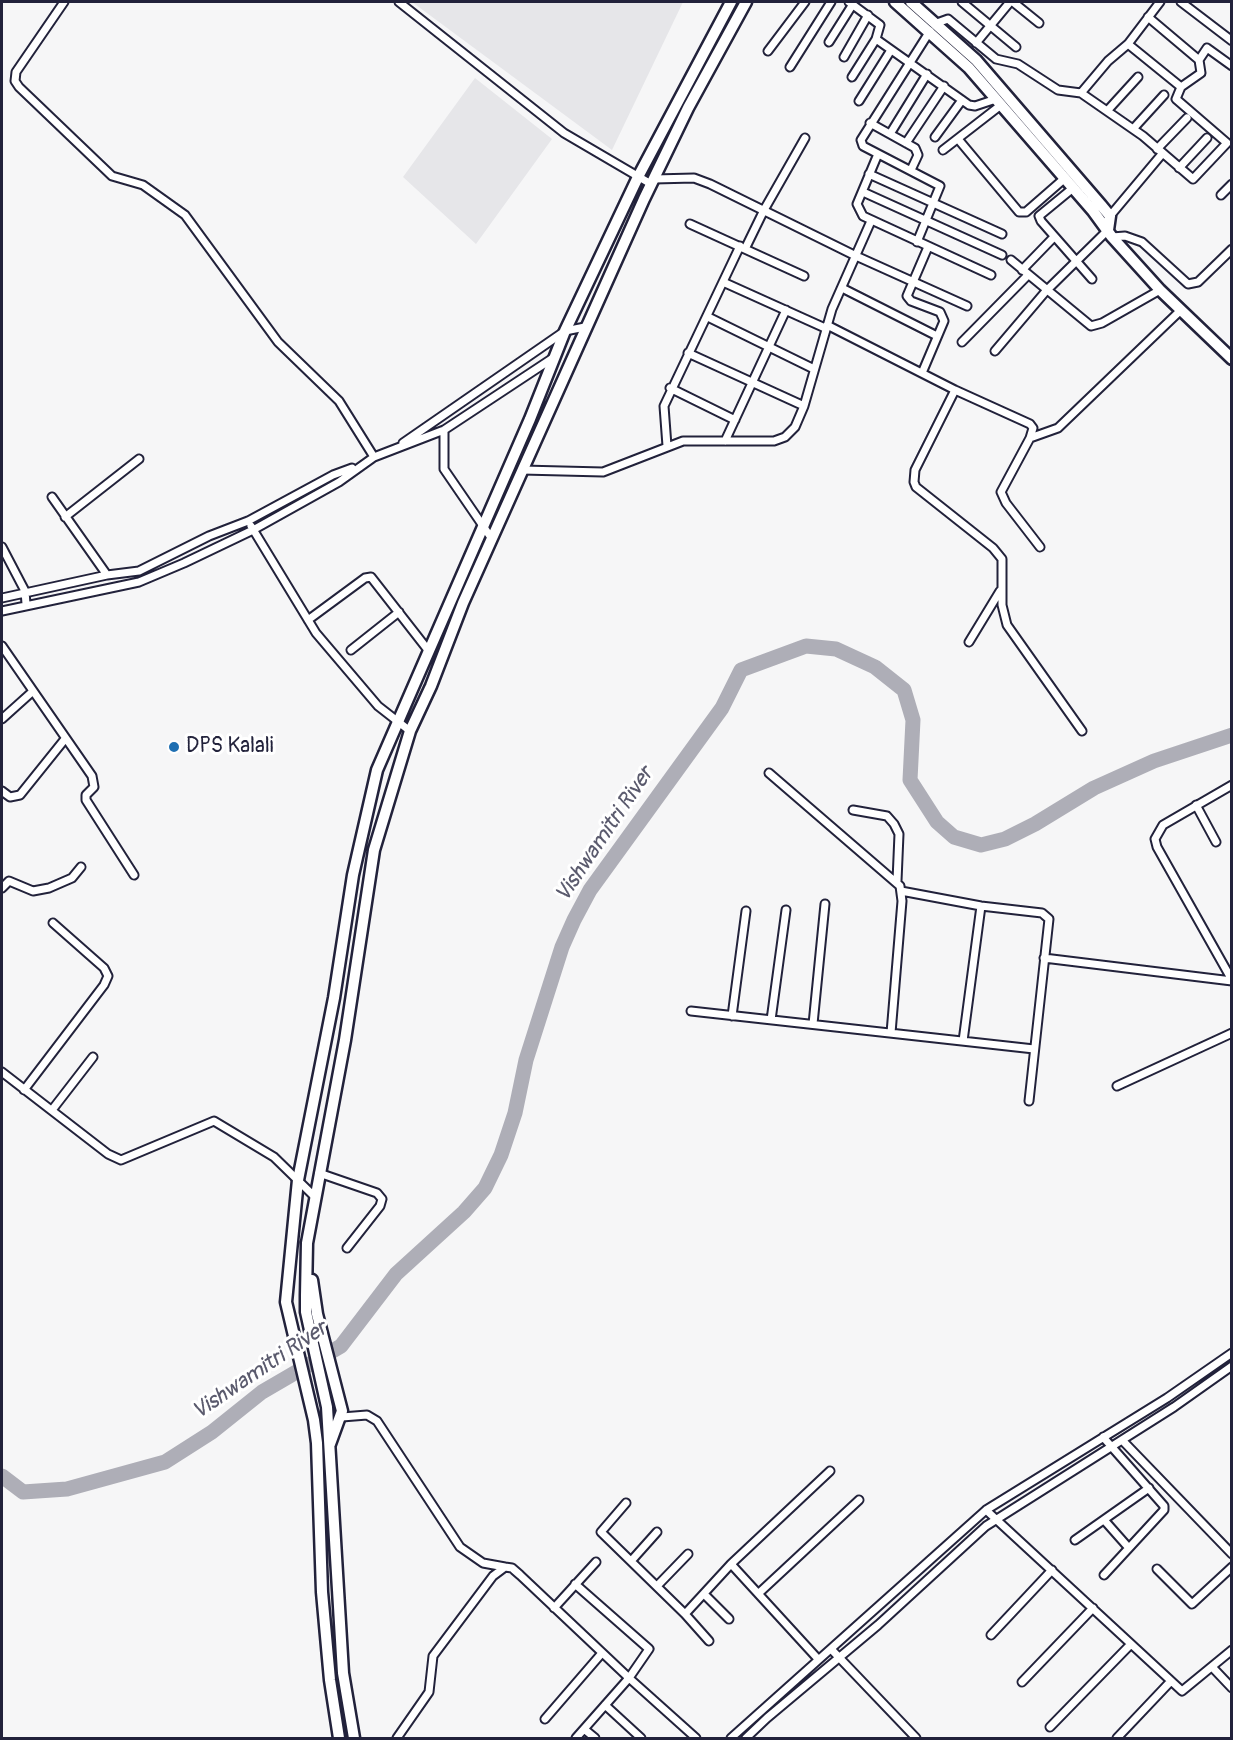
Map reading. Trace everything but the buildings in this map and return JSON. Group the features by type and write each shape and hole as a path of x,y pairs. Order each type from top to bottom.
{"main road":[{"path":"339,1738 330,1680 322,1592 314,1420 288,1314 287,1277 298,1180 334,998 352,875 377,770 483,528 565,331 638,177 731,2"},
{"path":"354,1738 343,1673 327,1407 311,1313 307,1244 314,1196 345,1040 374,850 410,730 431,687 522,470 652,181 688,108 746,2"},
{"path":"895,2 976,60 1110,216 1110,234"},
{"path":"911,2 1160,290 1232,359"},
{"path":"311,1313 341,1406 342,1417 329,1446"}],"street":[{"path":"64,2 16,72 15,81 19,87 112,176 143,185 185,215 278,342 339,401 374,457"},
{"path":"399,2 564,133 638,177 652,181 694,178 856,256 967,306"},
{"path":"768,51 805,2"},
{"path":"789,68 831,2"},
{"path":"962,2 1016,47"},
{"path":"976,43 1012,2 1039,23"},
{"path":"1081,93 1108,61 1128,44 1161,2"},
{"path":"1181,2 1230,37"},
{"path":"829,42 851,3 880,25 876,39 852,77"},
{"path":"844,57 868,15"},
{"path":"916,242 927,221 940,186 878,154 861,143 861,137 933,27 948,19 996,59 1017,64 1048,86 1058,90 1081,93 1133,129 1193,179 1227,143 1176,99 1181,87 1201,73 1199,60 1148,17"},
{"path":"876,39 962,100 975,106 998,102"},
{"path":"1128,44 1181,87"},
{"path":"1199,60 1208,48 1232,66"},
{"path":"859,101 891,50"},
{"path":"890,134 927,74"},
{"path":"1107,111 1138,77"},
{"path":"906,143 944,86"},
{"path":"1133,129 1164,95"},
{"path":"935,137 962,100"},
{"path":"944,150 998,102"},
{"path":"1110,216 1186,118"},
{"path":"870,123 918,152 911,170"},
{"path":"667,446 664,406 670,388 708,317 723,282 805,138"},
{"path":"1179,168 1207,138"},
{"path":"958,139 1019,212 1026,212 1065,178"},
{"path":"878,154 857,204 859,211 871,221 991,275"},
{"path":"869,174 1002,234"},
{"path":"1221,195 1232,184"},
{"path":"1073,188 1039,216 1054,237 1092,279"},
{"path":"863,192 1002,255"},
{"path":"522,470 603,472 642,459 667,446 683,441 774,441 785,437 795,426 804,406 826,326 871,221"},
{"path":"690,224 804,276"},
{"path":"995,351 1046,291 1110,234 1142,242 1188,284 1198,282 1232,249"},
{"path":"962,342 1054,237"},
{"path":"922,373 944,321 943,316 908,298 928,247"},
{"path":"1011,260 1085,324 1096,326 1160,290"},
{"path":"723,282 826,326 955,390 1030,424 1033,428 1030,438 1001,492 1006,503 1040,547"},
{"path":"842,288 937,336"},
{"path":"725,441 786,310"},
{"path":"1030,438 1058,428 1181,310"},
{"path":"708,317 814,369"},
{"path":"394,449 565,331 585,327"},
{"path":"688,353 804,406"},
{"path":"2,598 25,591 139,571 208,536 248,521 333,475 444,430 555,356"},
{"path":"670,388 735,420"},
{"path":"955,390 913,477 916,487 1002,559 1002,614 1007,625 1082,731"},
{"path":"444,430 444,469 492,539"},
{"path":"65,517 139,459"},
{"path":"2,611 26,604 139,582 254,530 339,482 358,466"},
{"path":"52,498 107,575"},
{"path":"248,521 308,620 348,673 378,706 410,730"},
{"path":"2,547 25,591 26,604"},
{"path":"308,620 368,576 375,580 428,650"},
{"path":"969,642 1001,588"},
{"path":"351,650 399,612"},
{"path":"2,646 94,784 86,795 86,800 134,875"},
{"path":"2,719 32,692"},
{"path":"2,791 10,797 20,795 65,739"},
{"path":"769,773 897,880 902,891 891,1033"},
{"path":"1232,785 1163,825 1155,839 1232,981"},
{"path":"1196,805 1216,842"},
{"path":"853,810 887,816 894,824 899,834 897,880"},
{"path":"2,888 9,881 33,891 49,888 72,878 81,867"},
{"path":"902,891 981,906 1042,913 1049,919 1029,1101"},
{"path":"813,1024 825,904"},
{"path":"963,1041 981,906"},
{"path":"771,1020 786,910"},
{"path":"732,1016 746,911"},
{"path":"24,1090 104,985 108,976 104,968 53,922"},
{"path":"1044,958 1232,981"},
{"path":"691,1011 1034,1049"},
{"path":"1117,1086 1232,1033"},
{"path":"52,1110 93,1057"},
{"path":"2,1072 108,1154 121,1160 214,1121 273,1157 314,1196"},
{"path":"319,1173 377,1193 382,1199 347,1248"},
{"path":"731,1738 986,1510 1185,1386 1232,1353"},
{"path":"746,1738 878,1625 996,1519 1122,1440 1232,1366"},
{"path":"342,1417 367,1415 377,1421 460,1547 483,1563 512,1568 628,1678 696,1738"},
{"path":"1103,1437 1162,1502 1164,1510 1104,1575"},
{"path":"1122,1440 1232,1554"},
{"path":"685,1614 731,1564 830,1471"},
{"path":"1075,1540 1149,1488"},
{"path":"759,1593 859,1500"},
{"path":"626,1503 601,1532 632,1560 709,1641"},
{"path":"986,1510 1182,1691 1213,1668 1232,1650"},
{"path":"1105,1521 1128,1547"},
{"path":"632,1560 657,1532"},
{"path":"657,1586 688,1554"},
{"path":"554,1608 596,1562"},
{"path":"731,1564 818,1659"},
{"path":"397,1738 427,1697 433,1656 493,1576 505,1567"},
{"path":"1157,1569 1192,1604 1232,1567"},
{"path":"991,1635 1052,1570"},
{"path":"575,1584 650,1649 576,1738"},
{"path":"704,1594 729,1619"},
{"path":"1022,1682 1093,1608"},
{"path":"1050,1727 1131,1644"},
{"path":"831,1649 916,1738"},
{"path":"544,1719 602,1653"},
{"path":"1213,1668 1232,1688"},
{"path":"1117,1738 1171,1681"},
{"path":"605,1705 641,1738"},
{"path":"584,1729 595,1738"}],"shaded area":[{"path":"412,2 683,2 612,150"},
{"path":"475,78 552,139 476,244 403,177"}],"waterway":[{"name":"Vishwamitri River","path":"2,1476 23,1492 67,1489 165,1462 212,1432 262,1392 341,1346 396,1274 464,1212 485,1188 501,1155 515,1113 526,1060 562,947 574,920 590,890 722,708 741,670 806,646 836,649 875,667 904,690 913,720 910,780 937,822 954,837 981,845 1005,839 1035,824 1094,788 1154,761 1232,735"}],"place":[{"name":"DPS Kalali","path":"174,747"}]}
